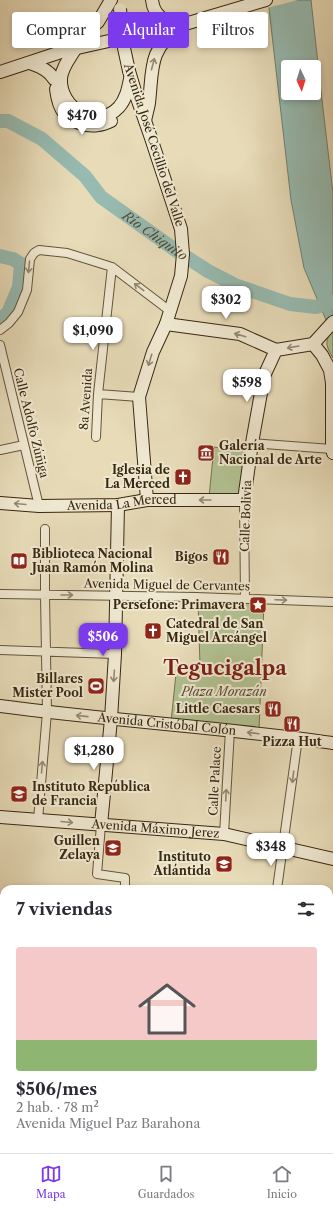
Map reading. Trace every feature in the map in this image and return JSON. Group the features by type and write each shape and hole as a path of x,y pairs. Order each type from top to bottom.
{"street":[{"path":"0,68 35,57 79,38 98,22 111,0"},
{"path":"152,0 157,12"},
{"path":"189,23 266,0"},
{"name":"Avenida José Cecillio del Valle","path":"120,4 124,48 130,73 181,229 183,254 181,276 177,293 166,324 153,352 139,397 147,500"},
{"path":"0,72 70,50 108,41"},
{"path":"145,122 149,102 153,62 159,48"},
{"path":"70,50 61,78 62,86 66,99 74,109 84,115 99,117 106,116 114,112 120,106 127,94 130,73"},
{"path":"70,50 55,72 54,79 56,92 64,113 77,122 87,125 98,125 110,122 118,117 137,98"},
{"path":"30,63 42,68 54,79"},
{"path":"0,330 9,323 18,312 27,290 30,259 34,253 39,250 67,253 112,267 170,311"},
{"name":"8a Avenida","path":"96,437 98,394 112,267"},
{"path":"166,324 240,334 276,350 312,344 329,326"},
{"path":"252,443 333,450 332,383 330,370 322,355 312,344"},
{"name":"Calle Adolfo Zúñiga","path":"0,345 39,506"},
{"name":"Calle Bolivia","path":"244,599 244,500 264,376 276,350"},
{"path":"98,394 139,397"},
{"path":"0,450 24,445"},
{"name":"Avenida La Merced","path":"0,503 39,506 118,506 147,500 244,500"},
{"path":"118,506 116,654 97,874 125,878 125,885"},
{"path":"38,820 47,712 45,529"},
{"name":"Avenida Miguel de Cervantes","path":"0,594 333,602"},
{"path":"0,650 116,654"},
{"name":"Avenida Cristóbal Colón","path":"0,706 111,719 230,730 333,743"},
{"name":"Calle Palace","path":"224,834 230,730"},
{"path":"279,885 298,738"},
{"name":"Avenida Máximo Jerez","path":"0,817 224,834 333,859"}],"green space":[{"path":"333,331 333,358 329,351 327,341"},
{"path":"214,447 248,452 241,497 209,497"},
{"name":"Plaza Morazán","path":"198,600 264,602 259,731 171,722 177,664 200,665"}],"water":[{"path":"268,0 311,0 318,60 281,60 281,100 321,100 321,91 333,193 333,326 326,320 304,268 291,200"}],"pier":[{"path":"266,0 298,0 267,8"}],"waterway":[{"name":"Río Chiquito","path":"0,121 8,121 42,139 85,176 101,197 174,249 208,271 235,285 290,304 316,307 333,302"},
{"name":"Río Chiquito","path":"0,256 13,259 21,264 19,287 8,313 0,319"}],"place":[{"name":"Galería Nacional de Arte","path":"206,453"},
{"name":"Iglesia de La Merced","path":"183,477"},
{"name":"Bigos","path":"221,557"},
{"name":"Biblioteca Nacional Juan Ramón Molina","path":"19,561"},
{"name":"Persefone: Primavera","path":"258,605"},
{"name":"Catedral de San Miguel Arcángel","path":"153,631"},
{"name":"Billares Mister Pool","path":"96,686"},
{"name":"Little Caesars","path":"273,709"},
{"name":"Pizza Hut","path":"292,724"},
{"name":"Instituto República de Francia","path":"19,794"},
{"name":"Guillen Zelaya","path":"113,848"},
{"name":"Instituto Atlántida","path":"224,864"}],"district":[{"name":"Tegucigalpa","path":"225,668"}]}
